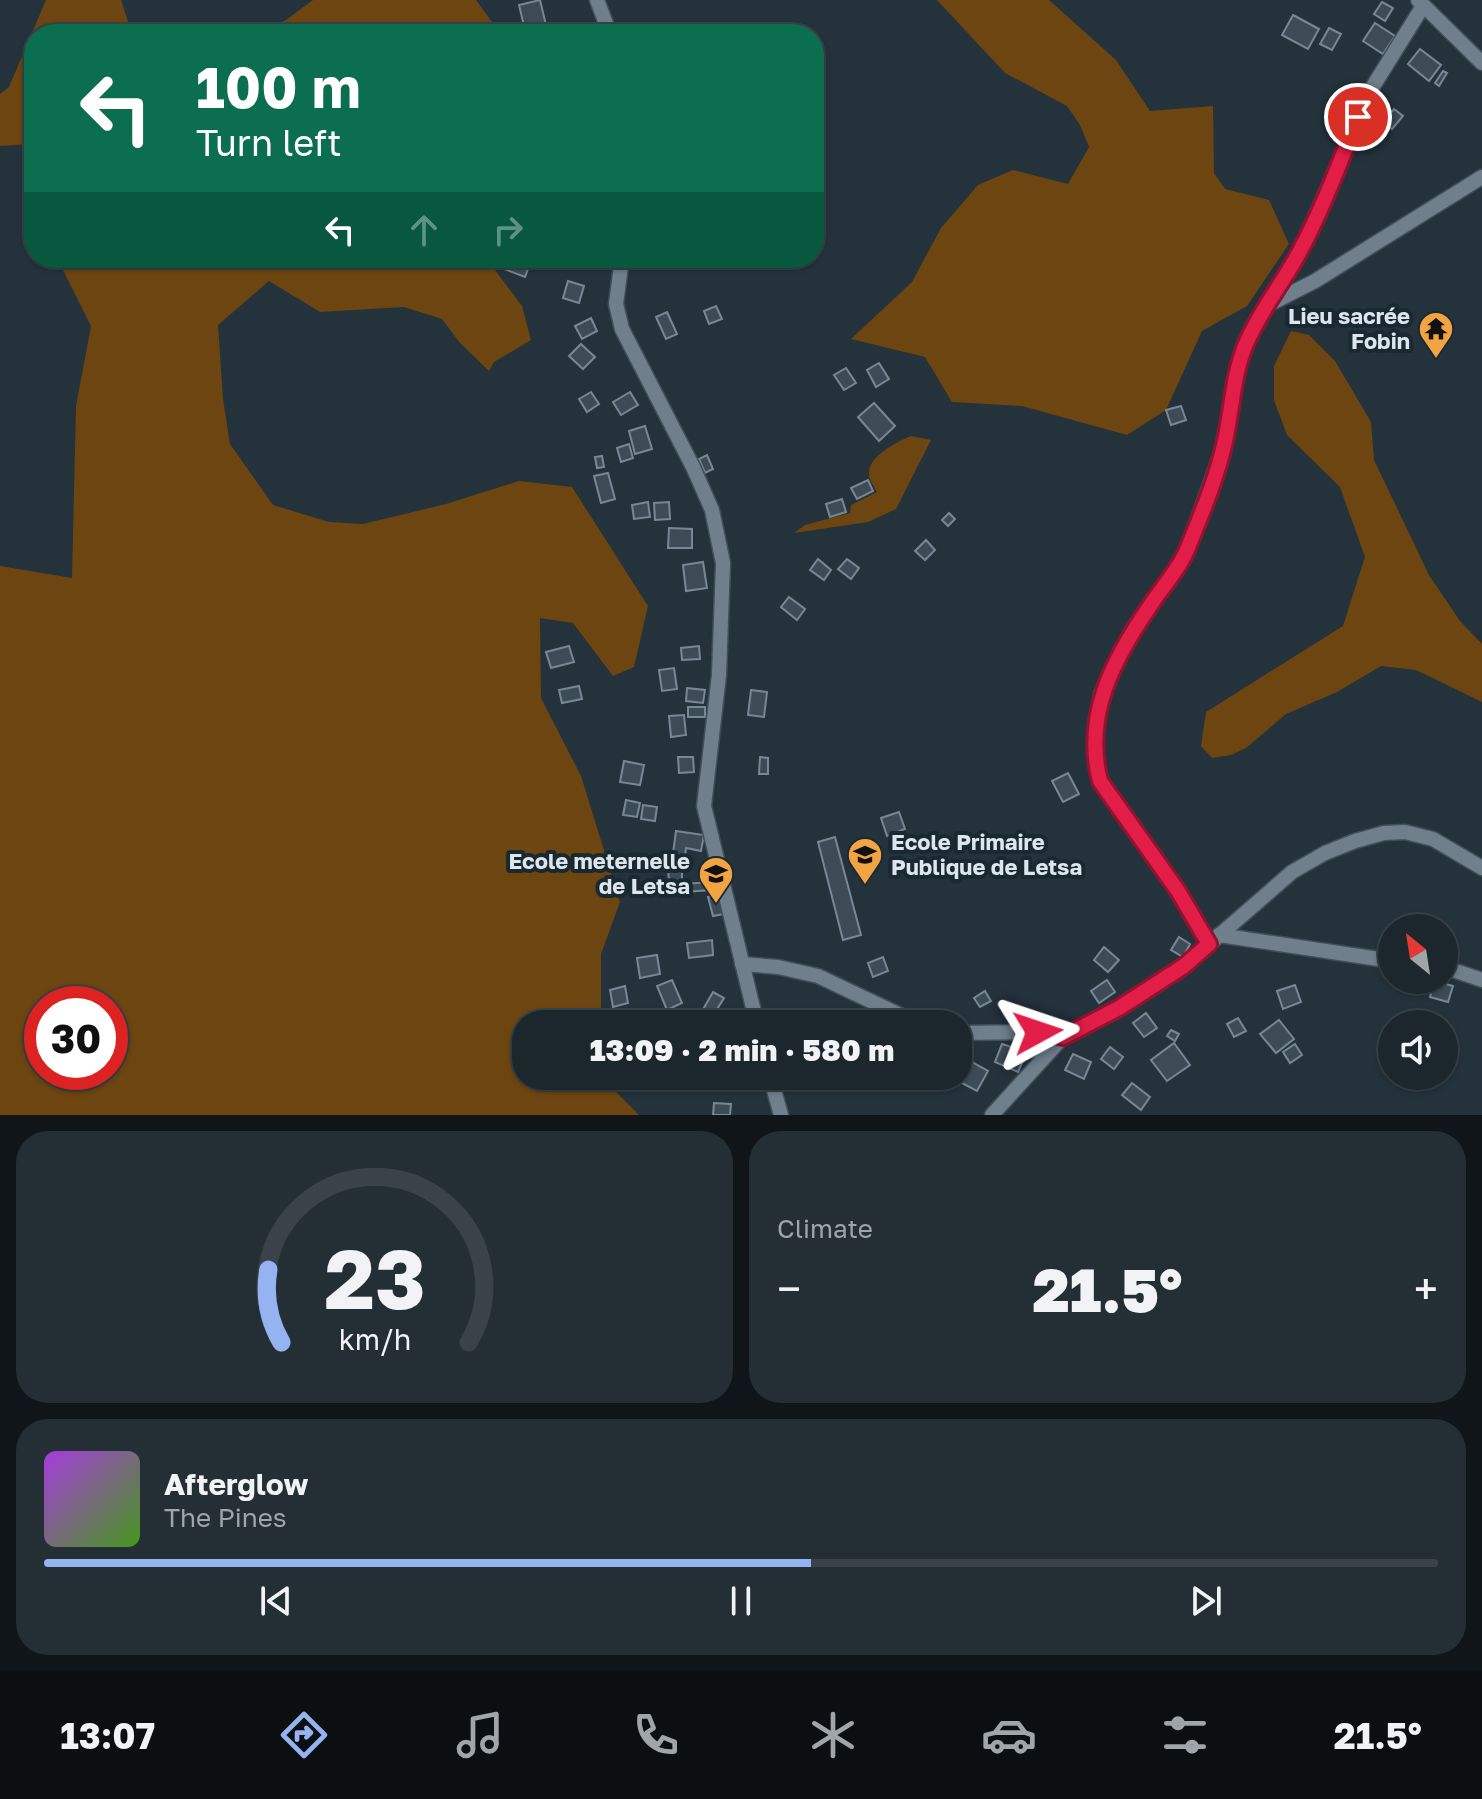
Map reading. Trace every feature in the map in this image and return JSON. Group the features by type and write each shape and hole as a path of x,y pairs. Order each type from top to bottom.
{"street":[{"path":"597,0 606,24"},
{"path":"1378,959 1214,939 1100,781 1095,732 1101,694 1112,668 1185,555 1224,445 1238,366 1253,329 1300,251 1372,88 1420,3 1482,63"},
{"path":"1267,305 1290,296 1376,245 1482,177"},
{"path":"621,268 616,304 622,329 700,482 712,510 723,563 719,675 704,806 754,1010"},
{"path":"992,1115 1063,1037 1151,989 1184,966 1292,872 1325,853 1384,833 1405,832 1433,839 1482,868"},
{"path":"742,964 778,967 818,976 890,1010"},
{"path":"1458,972 1482,980"},
{"path":"972,1033 1038,1032 1063,1037"},
{"path":"774,1090 781,1115"}],"shaded area":[{"path":"46,0 121,0 129,24 36,24"},
{"path":"313,0 476,0 493,24 278,24"},
{"path":"937,0 1049,0 1116,60 1150,111 1213,106 1214,173 1225,189 1269,200 1289,244 1247,306 1202,331 1166,410 1127,435 1022,406 952,402 925,357 851,339 912,282 941,228 978,185 1013,170 1068,184 1089,147 1080,125 1067,106 1005,73"},
{"path":"24,52 24,144 0,146 0,94 9,87"},
{"path":"62,268 494,268 522,306 531,340 494,362 489,371 460,343 442,319 404,307 320,312 269,281 218,325 223,399 230,444 273,505 329,522 363,524 446,504 519,481 572,487 648,606 634,667 613,676 573,623 540,618 541,698 581,776 620,902 601,954 601,1010 512,1010 512,1090 614,1090 639,1115 0,1115 0,566 72,578 76,406 91,326"},
{"path":"1291,331 1309,335 1335,361 1371,422 1374,460 1429,575 1460,621 1482,644 1482,702 1416,670 1381,666 1337,692 1286,714 1246,748 1231,755 1212,758 1201,746 1206,712 1343,626 1365,557 1340,487 1287,435 1274,400 1274,366"},
{"path":"911,436 931,440 896,509 868,522 794,533 805,525 850,513 851,505 877,492 869,476 873,461 884,450"}],"building":[{"path":"540,0 546,24 524,24 519,5"},
{"path":"1382,2 1393,8 1385,21 1374,14"},
{"path":"1293,15 1319,29 1308,49 1282,35"},
{"path":"1375,23 1395,36 1383,54 1363,41"},
{"path":"1329,28 1341,34 1332,50 1320,44"},
{"path":"1420,49 1441,65 1429,81 1408,64"},
{"path":"1443,71 1447,73 1439,86 1435,83"},
{"path":"1394,109 1403,116 1392,129 1383,122"},
{"path":"504,268 528,268 525,277"},
{"path":"568,281 584,286 579,303 563,298"},
{"path":"716,306 722,319 709,324 704,311"},
{"path":"667,312 677,334 666,339 656,317"},
{"path":"591,318 597,331 582,339 575,326"},
{"path":"581,344 595,357 583,369 569,356"},
{"path":"879,363 889,379 876,387 867,370"},
{"path":"846,368 856,383 844,390 834,375"},
{"path":"591,392 599,404 587,412 579,399"},
{"path":"630,392 638,405 621,415 613,402"},
{"path":"874,403 895,426 879,441 858,417"},
{"path":"1181,406 1186,420 1171,425 1166,410"},
{"path":"645,426 652,449 635,454 629,431"},
{"path":"629,444 633,458 621,462 617,448"},
{"path":"707,455 713,469 705,473 699,459"},
{"path":"602,456 604,467 597,468 595,457"},
{"path":"608,473 615,499 601,503 594,476"},
{"path":"868,480 873,491 857,499 851,488"},
{"path":"842,499 846,512 830,517 826,504"},
{"path":"648,502 650,517 634,519 632,505"},
{"path":"669,502 670,519 655,520 654,503"},
{"path":"949,513 955,519 948,526 942,520"},
{"path":"669,528 692,529 692,548 668,548"},
{"path":"926,540 935,550 925,560 915,551"},
{"path":"818,559 831,570 824,580 810,570"},
{"path":"847,559 859,568 851,579 838,569"},
{"path":"703,562 707,588 686,591 683,565"},
{"path":"789,597 805,609 797,620 781,607"},
{"path":"569,646 574,662 551,668 546,652"},
{"path":"699,646 700,659 682,660 681,648"},
{"path":"674,668 677,689 662,691 659,670"},
{"path":"579,686 582,699 562,703 559,690"},
{"path":"687,688 705,690 703,703 686,701"},
{"path":"751,690 767,692 764,717 748,715"},
{"path":"688,707 705,707 705,717 688,717"},
{"path":"684,715 686,735 671,737 669,716"},
{"path":"678,757 693,757 694,772 679,773"},
{"path":"760,757 768,758 768,774 759,774"},
{"path":"624,761 644,765 640,785 620,782"},
{"path":"1068,773 1079,794 1063,802 1052,781"},
{"path":"626,800 640,803 637,817 623,815"},
{"path":"643,805 657,807 655,821 641,819"},
{"path":"899,812 905,829 887,836 881,818"},
{"path":"676,831 704,835 701,851 686,848 684,863 672,861"},
{"path":"835,837 861,935 843,940 818,842"},
{"path":"682,868 682,884 712,882 712,890 670,893 668,869"},
{"name":"Ecole meternelle de Letsa","path":"719,894 724,914 713,916 708,897"},
{"path":"1179,937 1190,944 1183,957 1171,950"},
{"path":"712,940 713,955 689,958 687,943"},
{"path":"1104,947 1119,960 1108,972 1094,960"},
{"path":"657,955 660,974 640,978 637,958"},
{"path":"883,957 888,971 873,977 868,963"},
{"path":"672,980 682,1003 667,1010 657,986"},
{"path":"1107,980 1115,992 1099,1003 1091,991"},
{"path":"1295,985 1301,1002 1283,1009 1277,991"},
{"path":"625,986 628,1003 613,1007 610,990"},
{"path":"985,991 991,1001 980,1007 974,998"},
{"path":"713,992 724,998 717,1010 703,1010"},
{"path":"1431,994 1450,994 1448,1002 1430,997"},
{"path":"1146,1013 1157,1028 1144,1037 1133,1023"},
{"path":"1238,1018 1246,1031 1234,1037 1227,1024"},
{"path":"1279,1020 1294,1039 1276,1053 1260,1034"},
{"path":"1171,1030 1179,1034 1175,1041 1167,1036"},
{"path":"1174,1043 1190,1065 1167,1081 1151,1060"},
{"path":"1002,1044 1027,1052 1018,1072 995,1062"},
{"path":"1295,1044 1302,1055 1290,1063 1283,1052"},
{"path":"1110,1047 1123,1057 1114,1069 1101,1059"},
{"path":"1073,1054 1091,1062 1084,1079 1065,1070"},
{"path":"972,1062 988,1071 977,1091 972,1088"},
{"path":"1132,1083 1150,1097 1141,1110 1122,1095"},
{"path":"714,1103 731,1104 730,1115 713,1115"}],"place":[{"name":"Lieu sacrée Fobin","path":"1436,360"},
{"name":"Ecole Primaire Publique de Letsa","path":"865,886"},
{"name":"Ecole meternelle de Letsa","path":"716,905"}],"route":[{"path":"1038,1032 1063,1037 1151,989 1209,944 1178,891 1100,781 1095,732 1101,694 1112,668 1185,555 1224,445 1244,347 1300,251 1358,117"}]}
